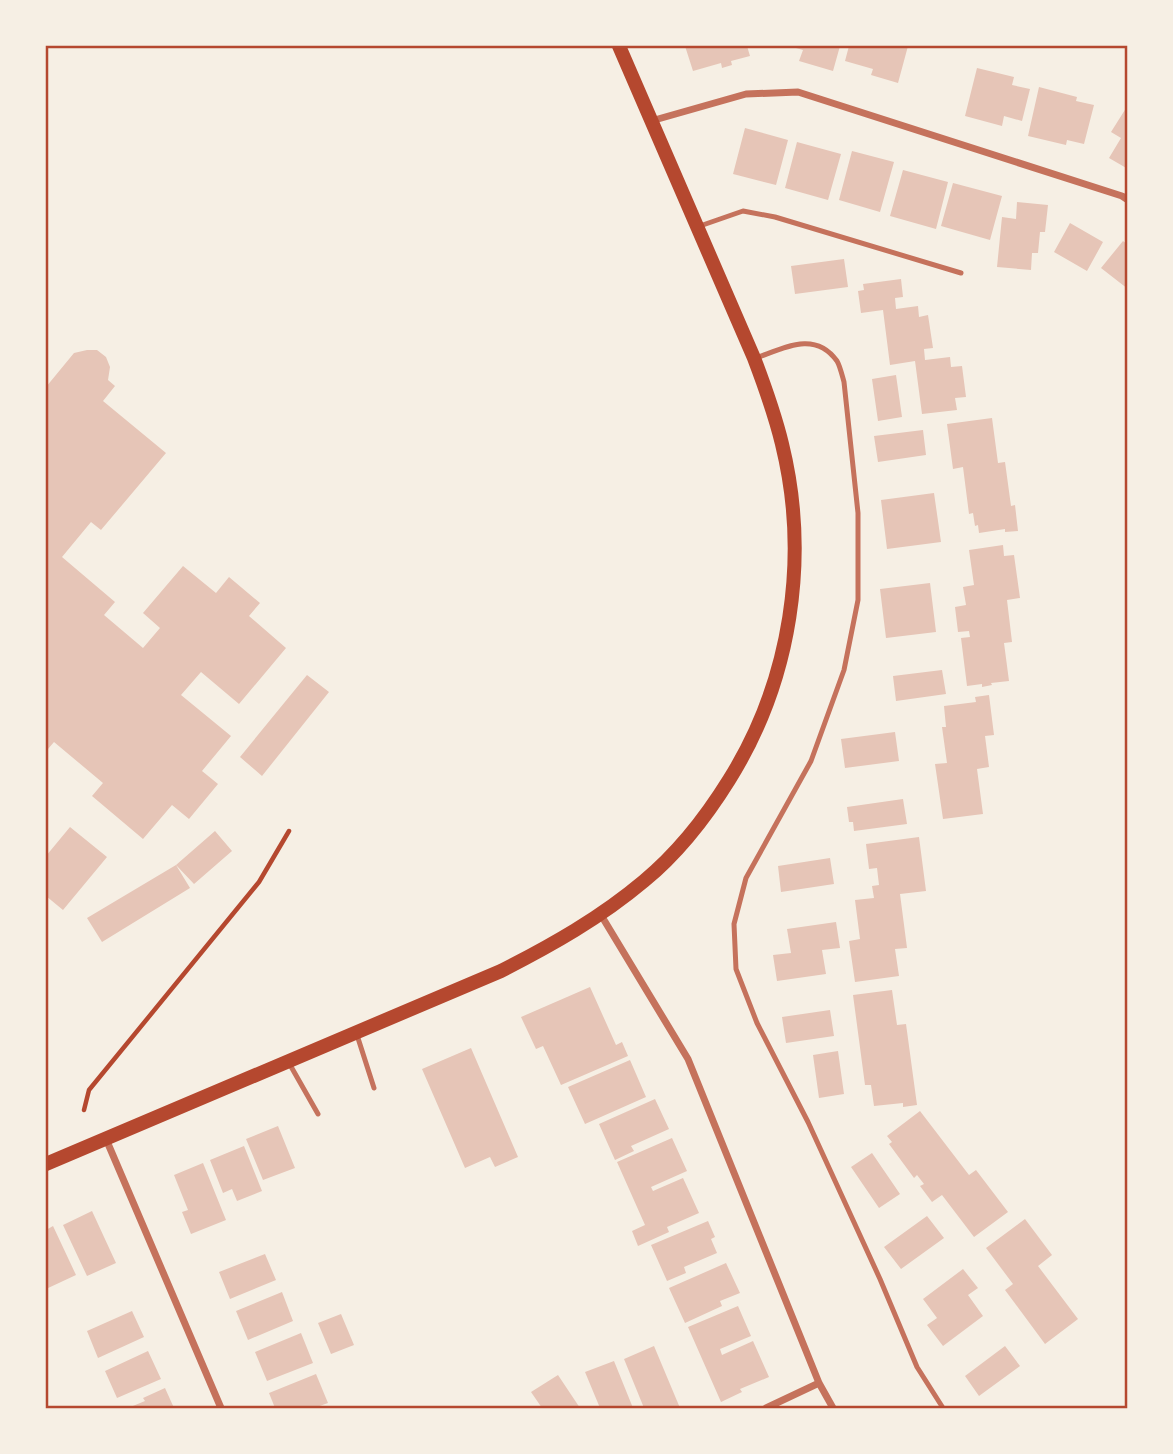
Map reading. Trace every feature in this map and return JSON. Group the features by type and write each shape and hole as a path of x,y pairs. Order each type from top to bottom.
{"main road":[{"path":"46,1164 501,971 552,945 601,915 646,880 685,841 716,800 743,757 758,727 777,674 788,629 794,583 791,490 770,399 619,46"}],"street":[{"path":"651,121 746,94 798,92 1128,200"},
{"path":"601,915 688,1059 819,1383 833,1409"},
{"path":"106,1138 222,1409"},
{"path":"766,1409 819,1383"}],"lane":[{"path":"697,227 743,211 775,217 961,273"},
{"path":"754,358 806,342 821,345 837,362 844,382 858,513 858,600 844,670 811,761 746,878 734,924 736,969 757,1023 836,1182 917,1367 943,1409"},
{"path":"356,1032 374,1088"},
{"path":"287,1060 318,1114"}],"path":[{"path":"84,1110 89,1090 259,882 289,831"}],"building":[{"path":"685,46 747,46 750,56 731,61 732,65 722,68 721,63 693,71"},
{"path":"840,46 833,71 799,61 803,50 796,48"},
{"path":"849,46 908,46 898,83 871,75 873,69 845,61"},
{"path":"977,68 1014,77 1012,85 1030,89 1022,121 1004,116 1002,126 965,116"},
{"path":"1039,87 1077,97 1076,101 1094,105 1084,144 1067,140 1066,145 1028,136"},
{"path":"1128,105 1128,169 1109,158 1121,138 1111,132"},
{"path":"745,128 788,140 776,185 733,174"},
{"path":"797,142 841,154 828,200 785,188"},
{"path":"852,151 894,162 880,212 839,200"},
{"path":"903,170 948,182 936,229 890,216"},
{"path":"953,183 1002,196 990,240 941,226"},
{"path":"1017,202 1048,205 1045,232 1040,232 1038,253 1032,253 1031,270 997,267 1002,217 1016,219"},
{"path":"1070,223 1103,242 1087,271 1054,252"},
{"path":"1123,241 1128,245 1128,289 1101,268"},
{"path":"844,259 848,287 795,294 791,266"},
{"path":"901,279 903,297 895,298 896,309 918,306 919,317 928,315 933,348 924,349 925,360 950,357 951,367 962,366 966,397 955,398 957,410 922,414 915,361 890,365 883,310 861,313 858,291 864,290 863,284"},
{"path":"97,350 106,357 110,367 108,380 115,386 103,401 166,453 101,530 91,522 62,557 115,602 104,615 143,648 160,628 143,613 183,566 216,593 229,577 260,603 249,616 286,648 239,704 201,672 181,695 231,736 202,771 218,784 189,819 172,805 143,839 92,796 103,783 54,742 48,749 46,747 46,387 74,353"},
{"path":"896,375 902,417 878,421 872,379"},
{"path":"992,418 998,463 1005,462 1011,506 1015,505 1018,531 1005,532 1005,529 979,533 973,513 969,514 963,467 953,469 947,424"},
{"path":"923,430 926,455 878,462 874,436"},
{"path":"934,493 941,542 887,549 881,500"},
{"path":"1003,545 1004,556 1014,555 1020,598 1007,600 1012,642 1004,643 1009,681 982,687 982,684 967,686 961,638 970,637 969,631 958,632 955,607 966,605 963,587 974,585 969,550"},
{"path":"930,583 936,632 886,638 880,589"},
{"path":"942,670 946,694 896,701 893,676"},
{"path":"307,675 329,692 262,776 240,757"},
{"path":"989,695 994,735 985,736 989,767 977,769 983,814 943,819 935,764 947,763 942,727 946,727 944,706 976,702 975,697"},
{"path":"895,732 899,761 845,768 841,739"},
{"path":"903,799 907,824 854,831 853,822 849,822 847,807"},
{"path":"70,827 107,857 63,910 46,896 46,856"},
{"path":"215,831 232,851 194,884 176,865"},
{"path":"919,837 926,891 900,894 907,948 895,949 899,976 855,982 849,941 860,939 855,900 874,898 872,886 879,885 877,868 869,869 866,844"},
{"path":"830,858 834,884 781,892 778,866"},
{"path":"176,865 190,888 102,942 87,918"},
{"path":"836,922 840,948 822,950 826,974 777,981 773,955 791,953 787,929"},
{"path":"590,987 616,1045 622,1042 628,1056 561,1085 543,1046 536,1049 521,1017"},
{"path":"892,990 897,1025 906,1024 917,1105 903,1107 903,1103 874,1106 871,1085 865,1085 853,995"},
{"path":"830,1010 834,1036 786,1043 782,1017"},
{"path":"471,1048 518,1157 495,1167 490,1157 465,1168 422,1069"},
{"path":"838,1051 844,1094 819,1098 813,1055"},
{"path":"630,1060 646,1097 585,1124 568,1087"},
{"path":"655,1099 669,1129 631,1146 634,1151 615,1160 599,1124"},
{"path":"920,1111 969,1175 976,1170 1008,1212 974,1237 942,1195 932,1202 920,1186 924,1184 917,1175 914,1178 889,1144 892,1142 887,1136"},
{"path":"278,1126 295,1168 263,1180 246,1139"},
{"path":"672,1138 687,1171 651,1187 653,1191 683,1178 699,1213 667,1227 669,1232 638,1246 632,1231 645,1225 617,1162"},
{"path":"244,1146 262,1191 237,1201 232,1189 223,1193 210,1160"},
{"path":"872,1153 900,1194 879,1208 851,1167"},
{"path":"203,1163 226,1220 191,1234 182,1212 188,1210 174,1175"},
{"path":"92,1211 116,1263 87,1276 63,1225"},
{"path":"927,1216 944,1238 901,1269 884,1247"},
{"path":"1025,1219 1052,1255 1038,1266 1078,1319 1045,1344 1005,1290 1013,1284 986,1248"},
{"path":"708,1221 715,1237 711,1239 717,1253 684,1267 686,1273 667,1281 651,1245"},
{"path":"53,1226 76,1275 46,1289 46,1230"},
{"path":"265,1254 276,1280 230,1299 219,1272"},
{"path":"726,1263 740,1293 720,1301 722,1306 685,1323 669,1288"},
{"path":"963,1269 978,1288 968,1295 983,1316 943,1346 927,1325 937,1318 923,1299"},
{"path":"282,1292 293,1321 248,1340 236,1311"},
{"path":"738,1306 751,1336 720,1349 722,1355 753,1341 769,1377 740,1389 742,1392 721,1402 688,1327"},
{"path":"132,1311 144,1337 98,1358 87,1331"},
{"path":"341,1314 354,1345 331,1354 318,1323"},
{"path":"301,1333 313,1363 267,1381 255,1352"},
{"path":"654,1346 680,1408 644,1408 624,1359"},
{"path":"1005,1346 1020,1366 979,1396 965,1376"},
{"path":"148,1351 161,1379 117,1398 105,1371"},
{"path":"614,1361 633,1408 600,1408 585,1372"},
{"path":"316,1374 328,1403 314,1408 275,1408 269,1393"},
{"path":"558,1375 580,1408 542,1408 531,1392"},
{"path":"165,1388 174,1408 128,1408 145,1401 143,1398"}]}
